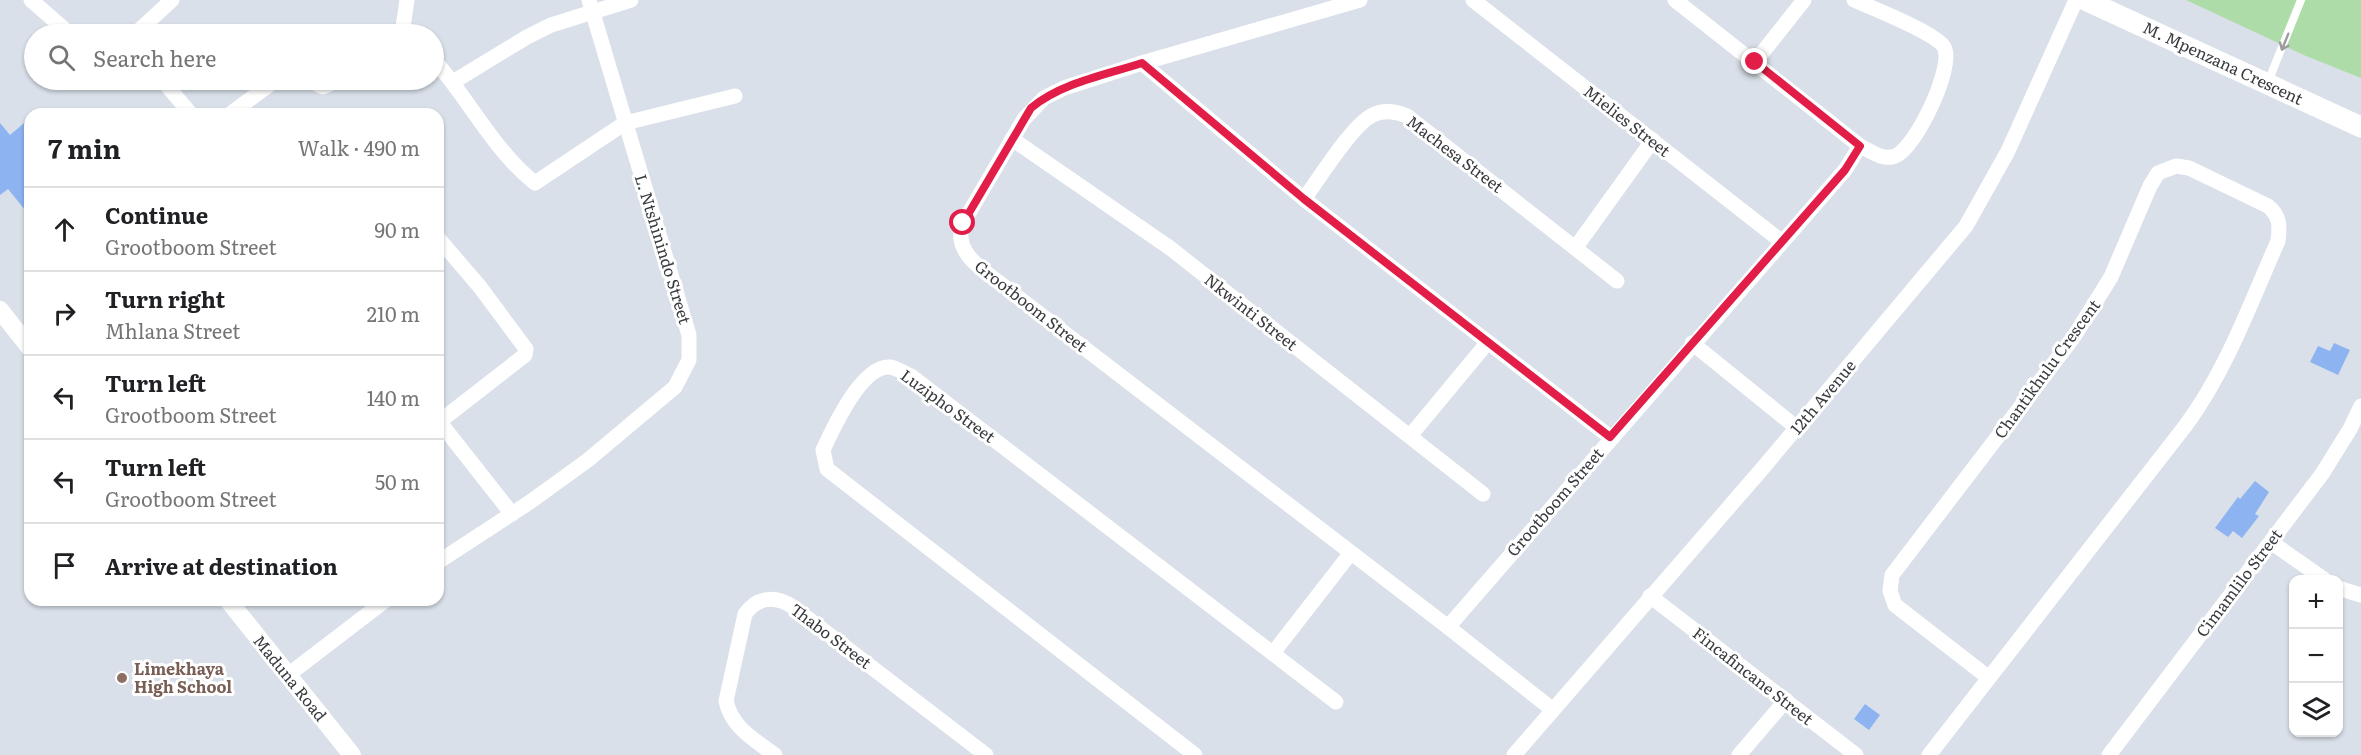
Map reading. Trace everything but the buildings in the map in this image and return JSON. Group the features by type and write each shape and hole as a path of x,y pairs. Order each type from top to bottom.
{"main road":[{"name":"M. Mpenzana Crescent","path":"2085,0 2361,127"}],"street":[{"path":"31,0 59,24"},
{"path":"146,24 172,0"},
{"path":"405,24 407,0"},
{"path":"453,82 527,37 591,6 631,0"},
{"name":"Grootboom Street","path":"1360,0 1142,63 1064,88 1044,98 1031,108 1012,139 963,223 960,241 967,255 1553,710"},
{"name":"Mielies Street","path":"1473,0 1781,241"},
{"path":"1675,0 1860,146 1882,157 1893,157 1908,148 1941,80 1946,55 1940,42 1928,34 1854,0"},
{"path":"1755,62 1804,0"},
{"name":"12th Avenue","path":"1514,755 1797,429 1966,225 2008,151 2076,0"},
{"name":"L. Ntshinindo Street","path":"444,558 512,514 588,460 675,387 689,360 689,335 591,6"},
{"path":"1142,63 1304,199 1610,437"},
{"path":"444,72 518,170 535,183 625,123 735,96"},
{"path":"171,90 186,108"},
{"path":"238,108 262,90"},
{"name":"Machesa Street","path":"1304,199 1369,117 1386,111 1396,111 1407,116 1617,281"},
{"name":"Nkwinti Street","path":"1012,139 1170,248 1483,494"},
{"path":"1576,247 1653,140"},
{"name":"Grootboom Street","path":"1448,627 1610,437 1845,170 1860,146"},
{"name":"Chantikhulu Crescent","path":"1929,755 1989,678 2206,397 2223,367 2278,241 2279,221 2268,206 2189,168 2176,166 2158,173 2111,277 2085,320 1892,575 1890,591 1894,605 1989,678"},
{"path":"444,417 525,355 526,349 480,287 445,259"},
{"path":"0,310 24,338"},
{"path":"1410,436 1488,342"},
{"path":"1692,343 1797,429"},
{"name":"Luzipho Street","path":"1196,755 827,469 823,450 864,379 876,370 888,366 911,376 1336,702"},
{"name":"Cimamlilo Street","path":"2109,755 2356,431 2361,406"},
{"path":"444,427 512,514"},
{"path":"2271,542 2319,575"},
{"path":"1273,653 1350,554"},
{"path":"2343,590 2361,595"},
{"name":"Fincafincane Street","path":"1650,596 1856,755"},
{"name":"Thabo Street","path":"775,755 738,727 729,715 726,700 746,614 753,604 768,599 779,600 793,607 986,755"},
{"name":"Maduna Road","path":"233,606 352,755"},
{"path":"288,675 378,606"},
{"path":"1738,755 1786,700"}],"lane":[{"path":"2268,84 2301,0"}],"green space":[{"path":"2186,0 2361,0 2361,78 2306,56"}],"place":[{"name":"Limekhaya High School","path":"122,678"}],"route":[{"path":"963,223 1031,108 1044,98 1064,88 1142,63 1304,199 1610,437 1845,170 1860,146 1755,62"}]}
